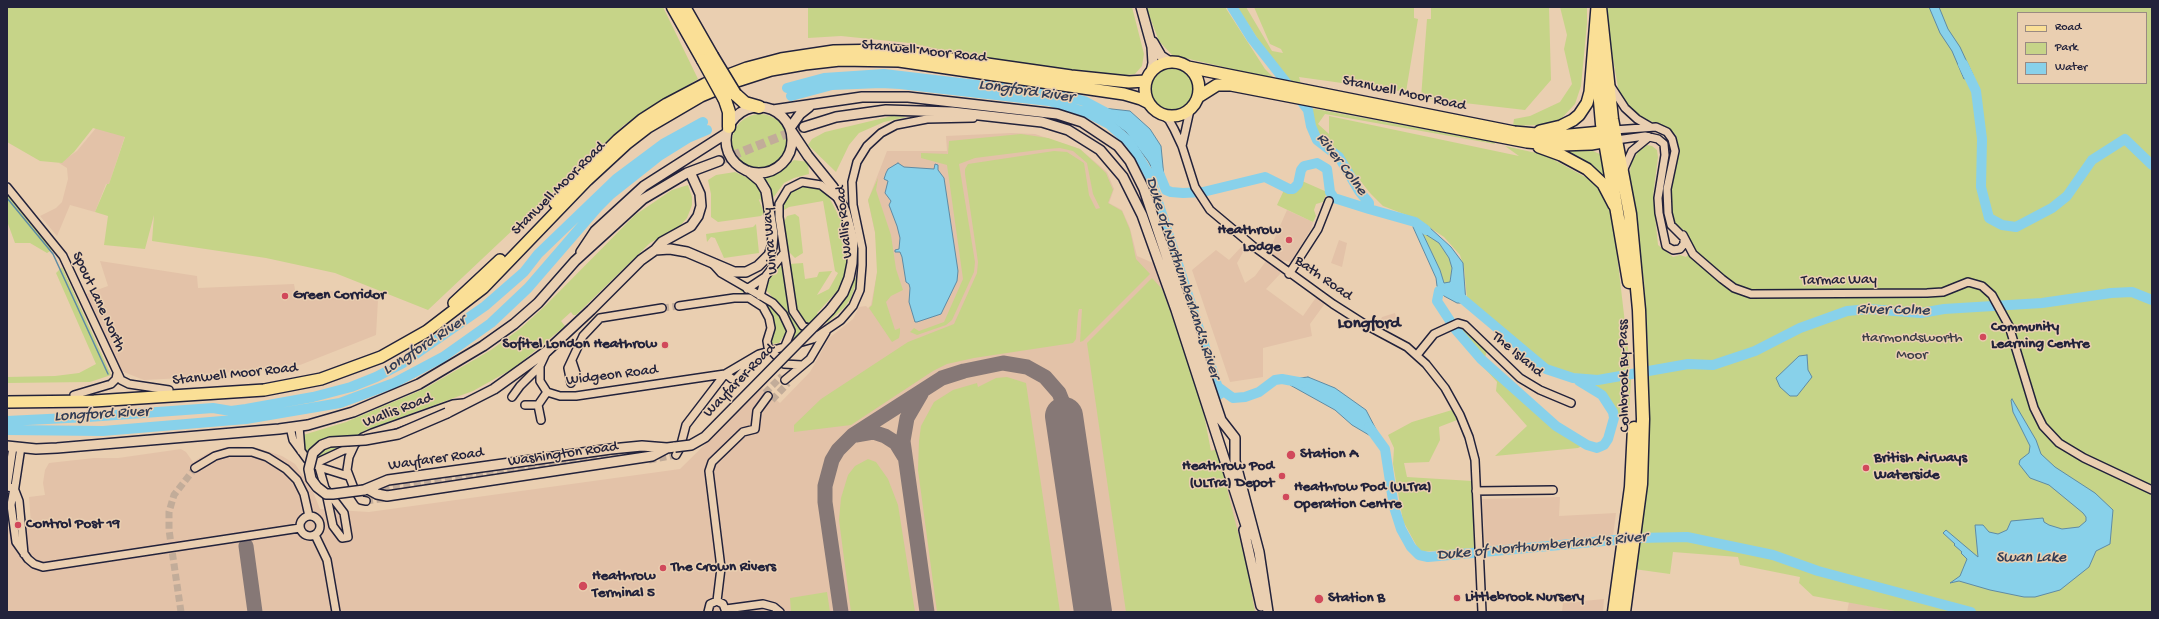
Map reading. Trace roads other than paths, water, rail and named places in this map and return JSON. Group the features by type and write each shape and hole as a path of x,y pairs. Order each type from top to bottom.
{"highway":[{"path":"674,7 730,97 728,130"},
{"path":"684,7 707,58"},
{"path":"1598,7 1609,78 1610,136"},
{"path":"1598,7 1597,58 1610,136"},
{"path":"730,97 758,107"},
{"name":"Colnbrook By-Pass","path":"1610,136 1622,174 1632,236 1638,344 1639,388 1631,487 1624,612"},
{"name":"Colnbrook By-Pass","path":"1610,136 1618,214 1629,276 1638,344"},
{"name":"Colnbrook By-Pass","path":"1614,612 1629,538"}],"main road":[{"path":"1528,138 1567,123 1579,115 1587,103 1590,92 1598,7"},
{"name":"Stanwell Moor Road","path":"7,395 74,395 257,384 304,376 348,363 395,342 456,302 493,268 597,159 629,130 667,104 705,84 747,68 812,53 853,50 889,50 1071,76 1144,79"},
{"name":"Stanwell Moor Road","path":"7,402 94,402 264,390 322,379 380,357 428,331 483,288 592,175 626,144 648,127 701,96 737,81 771,70 840,60 899,61 1124,94 1149,103"},
{"path":"1170,62 1177,62 1188,67 1197,78 1198,97 1190,110 1176,116 1162,114 1149,103 1145,92 1144,79 1157,67 1170,62"},
{"name":"Stanwell Moor Road","path":"1188,67 1277,84 1298,93 1514,132 1528,138 1561,145 1610,136"},
{"name":"Stanwell Moor Road","path":"1198,97 1217,85 1231,85 1286,95 1298,93"},
{"path":"1528,138 1587,169 1603,184 1618,214"}],"street":[{"path":"1141,7 1152,47 1153,63 1144,79"},
{"path":"1149,36 1161,56 1170,62"},
{"path":"1144,79 1152,47"},
{"path":"1609,78 1619,102 1637,119 1649,126 1667,132 1674,144 1675,151 1667,196 1669,218 1676,231 1683,236 1684,244 1677,250 1668,248 1665,240 1658,198 1666,149 1662,141 1640,136 1610,136"},
{"path":"772,110 779,108 810,106 847,98 896,96 1057,114 1082,122 1118,146 1130,161 1144,189 1221,420 1235,438 1235,461 1262,566 1264,610"},
{"path":"790,129 800,114 810,106"},
{"path":"575,261 595,231 629,198 661,173 728,130 738,115 744,111 758,107 772,110 780,114 790,129 791,150 781,165 765,172 748,171"},
{"path":"804,127 836,117 886,110 921,110 991,115 1042,122 1068,130 1100,150 1123,177 1142,215 1166,281 1238,503 1262,566"},
{"path":"1182,146 1190,110"},
{"name":"Bath Road","path":"1162,114 1169,120 1182,146 1195,187 1210,210 1289,274 1360,321 1395,340 1417,355 1445,388 1460,415 1469,437 1474,460 1482,612"},
{"name":"Wallis Road","path":"673,449 690,420 726,374 759,354 813,339 841,320 853,306 861,285 862,248 853,204 852,182 857,162 873,140 890,128 927,119 991,115"},
{"path":"1610,136 1649,126"},
{"name":"Wayfarer Road","path":"790,129 808,156 828,180 840,201 849,222 853,240 862,265"},
{"path":"655,250 679,250 701,257 729,271 746,272 765,261 772,247 774,234 766,191 764,186 748,171 738,165 731,156 727,145 728,130"},
{"path":"1622,174 1632,151 1649,137"},
{"path":"300,528 43,567 34,564 24,554 16,526 10,488 14,447 36,449 295,427 353,412 419,384 447,369 514,324 538,303 575,261 644,199 690,172 719,161"},
{"name":"Wayfarer Road","path":"690,172 698,188 701,199 698,216 691,226 662,242 655,250 641,260 548,351 517,374 469,402 398,434 364,440 330,442 322,445 313,453 309,469 311,479 326,494 333,494 365,490 388,480 611,449 642,446 673,449 691,446 705,437 830,310 843,292 849,278 852,263 853,240"},
{"name":"Wirra Way","path":"826,331 812,330 803,326 796,317 792,304 778,210 781,198 788,189 802,182 813,182 821,185 840,201"},
{"path":"852,182 866,246 866,273 861,285"},
{"name":"Spout Lane North","path":"7,186 63,256 117,374 125,383 169,390"},
{"path":"1289,274 1318,229 1321,210 1329,200"},
{"path":"1665,240 1670,232 1676,231"},
{"name":"Tarmac Way","path":"1683,236 1693,254 1734,288 1751,294 1927,293 1943,292 1971,282 1982,286 1992,295 2009,326 2034,408 2043,426 2060,443 2084,458 2152,490"},
{"name":"Tarmac Way","path":"1677,250 1693,254"},
{"path":"747,289 765,277 784,253"},
{"path":"711,263 721,273 773,304 788,322 791,334 785,346"},
{"path":"773,268 786,264"},
{"path":"760,296 765,277"},
{"path":"679,306 744,296 759,304 767,312 770,328 768,332 767,344 770,350 784,364 802,365"},
{"path":"567,396 571,383 572,361 583,336 600,318 662,308"},
{"name":"The Island","path":"1417,355 1434,334 1454,325 1465,325 1520,378 1540,390 1571,403"},
{"path":"785,380 792,372 810,359 826,331"},
{"path":"512,397 520,386 540,366 548,351"},
{"path":"726,374 732,379 736,379 759,354"},
{"name":"Widgeon Road","path":"540,366 540,381 548,392 567,396 726,374"},
{"name":"Spout Lane North","path":"74,395 111,384 117,374"},
{"path":"541,420 538,405 548,392"},
{"path":"717,601 721,568 709,471 712,462 744,431 755,429 756,416 768,397"},
{"name":"Wallis Road","path":"348,476 347,465 352,450 364,436 454,404 469,402"},
{"path":"525,405 538,405"},
{"path":"295,427 301,451 317,466 348,476 361,500 366,501"},
{"name":"Washington Road","path":"365,490 387,496 652,456 673,449"},
{"path":"317,466 344,450 352,450"},
{"path":"195,468 208,459 230,452 252,452 267,456 286,469 297,480 307,501 309,516"},
{"path":"317,466 334,526 342,538 348,537 344,513 324,488"},
{"path":"352,484 365,490"},
{"path":"1476,491 1553,490"},
{"path":"1238,503 1264,610"},
{"path":"330,512 340,509"},
{"path":"7,513 16,526"},
{"path":"309,516 316,518 320,523 320,530 315,535 305,535 300,528 301,521 309,516"},
{"path":"315,535 327,560 336,612"},
{"path":"1256,538 1256,552 1264,610"},
{"path":"708,612 710,604 717,601 723,604 726,610 763,604 780,612"}],"water":[{"path":"1929,7 1939,7 1948,29 1960,47 1973,75 1964,79 1952,51 1940,33"},
{"path":"1103,108 1130,111 1150,129 1161,146 1164,177 1158,179 1148,161 1126,132 1101,114"},
{"path":"898,163 904,167 934,169 935,164 938,165 938,170 944,178 958,271 957,281 941,314 917,322 915,322 909,302 910,288 909,284 906,282 902,257 900,252 895,252 895,250 899,249 900,238 889,205 891,201 885,193 888,181 884,179 886,173 888,169"},
{"path":"1415,218 1429,227 1451,247 1463,263 1466,303 1457,303 1444,296 1437,286 1436,278 1413,227","holes":["1422,232 1439,243 1449,258 1452,268 1450,282 1444,283 1440,270"]},
{"path":"1807,355 1808,370 1812,377 1797,396 1790,396 1780,387 1776,378 1799,356"},
{"path":"1308,377 1335,388 1366,410 1379,435 1374,438 1352,425 1335,410 1290,385 1291,379"},
{"name":"Swan Lake","path":"2012,399 2036,440 2041,454 2055,467 2095,493 2113,510 2110,544 2096,551 2089,567 2060,590 2035,597 2024,597 1990,590 1959,581 1950,583 1960,576 1967,559 1954,545 1955,544 1943,533 1946,530 1978,557 1975,525 1983,525 1989,532 1998,534 2007,530 2011,521 2043,518 2044,522 2049,525 2062,529 2079,527 2086,521 2086,517 2083,513 2049,485 2030,478 2019,464 2020,460 2029,453 2030,446 2013,412"}],"waterway":[{"name":"River Colne","path":"1232,7 1252,39 1308,110 1311,126 1317,140 1339,157 1359,191 1369,203 1369,209 1415,222 1426,230"},
{"path":"1963,64 1976,91 1982,139 1981,187 1989,218 2002,225 2016,227 2052,208 2067,196 2092,160 2125,139 2152,165"},
{"name":"Longford River","path":"787,88 824,78 884,74 1061,95 1084,101 1114,117"},
{"name":"Duke of Northumberland's River","path":"791,96 832,85 881,83 900,84 1049,101 1088,113 1109,124 1130,143 1149,174 1220,394"},
{"name":"Longford River","path":"7,421 213,408 231,411 313,397 351,387 376,377 403,363 485,306 524,272 538,254 616,179 663,144 703,122"},
{"name":"Duke of Northumberland's River","path":"7,430 103,431 246,419 340,403 394,383 443,357 491,323 528,288 611,194 659,156 688,138 707,130"},
{"name":"Longford River","path":"1156,166 1166,190 1183,193 1203,192 1265,177 1289,189 1293,189 1298,184 1301,170 1304,166 1317,163 1327,169 1330,192 1334,198 1369,209"},
{"path":"7,198 53,254 108,374"},
{"name":"River Colne","path":"1452,289 1439,291 1437,301 1456,330 1481,359 1556,426 1587,445 1597,448 1604,445 1608,439 1614,418 1613,412 1602,395 1579,381"},
{"name":"River Colne","path":"1459,292 1459,296 1546,369 1573,378 1598,380 1688,364 1713,365 1755,351 1800,328 1847,311 1869,309 1921,313 1944,309 2042,303 2111,293 2132,292 2152,300"},
{"name":"Duke of Northumberland's River","path":"1218,387 1233,398 1245,397 1259,392 1275,380 1282,379 1304,383"},
{"name":"Duke of Northumberland's River","path":"1369,427 1385,449 1394,507 1401,529 1411,547 1419,555 1428,557 1637,538 1687,537 1773,555 1818,571 1971,612"}],"tunnel":[{"path":"719,161 804,127"},
{"path":"662,308 679,306"},
{"path":"765,393 782,376"},
{"path":"772,400 788,383"},
{"path":"372,489 651,449"},
{"path":"649,460 676,455"},
{"path":"181,612 169,530 169,512 174,495 195,468"},
{"path":"366,501 387,498"}],"place":[{"name":"Heathrow Lodge","path":"1289,240"},
{"name":"Green Corridor","path":"285,296"},
{"name":"Community Learning Centre","path":"1983,337"},
{"name":"Sofitel London Heathrow","path":"665,345"},
{"name":"Station A","path":"1291,455"},
{"name":"British Airways Waterside","path":"1866,468"},
{"name":"Heathrow Pod (ULTra) Depot","path":"1282,476"},
{"name":"Heathrow Pod (ULTra) Operation Centre","path":"1286,497"},
{"name":"Control Post 19","path":"18,525"},
{"name":"The Crown Rivers","path":"663,568"},
{"name":"Heathrow Terminal 5","path":"583,586"},
{"name":"Littlebrook Nursery","path":"1457,598"},
{"name":"Station B","path":"1319,599"}],"district":[{"name":"Longford","path":"1369,324"}],"park label":[{"name":"Harmondsworth Moor","path":"1912,348"}]}
